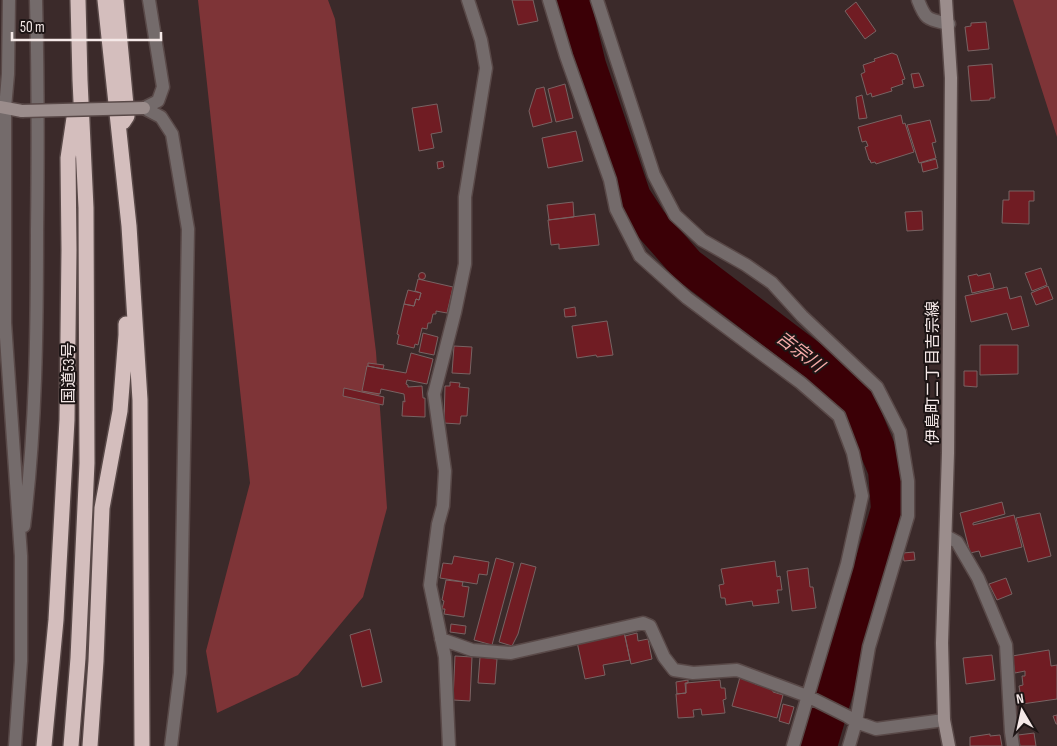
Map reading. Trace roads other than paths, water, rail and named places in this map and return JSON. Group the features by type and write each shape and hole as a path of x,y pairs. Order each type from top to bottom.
{"highway":[{"name":"国道53号","path":"71,746 78,658 87,463 86,208 78,0"},
{"path":"105,0 117,129 129,226 140,400 142,746"},
{"path":"116,0 127,116 117,129"},
{"path":"44,746 56,620 67,420 68,158 80,80"},
{"path":"90,746 102,508 120,411 126,335 123,265 129,226"}],"street":[{"path":"9,0 8,74 2,108 5,323 21,556 21,661 16,746"},
{"path":"21,556 30,474 37,320 38,86 36,0"},
{"path":"2,108 22,111 144,108 158,101 163,88 149,0"},
{"path":"449,746 445,657 430,585 438,524 443,506 445,471 434,394 465,264 465,197 486,68 481,40 468,0"},
{"path":"549,0 566,56 610,180 616,209 640,256 687,298 801,383 839,416 853,453 862,496 847,564 811,698 793,746"},
{"path":"597,0 654,175 675,215 702,240 772,283 802,316 876,387 900,432 908,481 908,516 870,647 852,719 849,746"},
{"path":"918,0 924,15 930,19 949,24"},
{"name":"伊島町二丁目吉宗線","path":"946,0 951,78 948,443 942,643 944,720 949,746"},
{"path":"144,108 161,117 172,134 188,229 180,673 171,746"},
{"path":"946,536 957,542 978,578 1006,645 1010,732 1013,746"},
{"path":"441,638 472,650 511,653 644,623 650,626 664,657 674,670 693,673 737,670 811,698 876,729 944,720"}],"waterway":[{"name":"吉宗川","path":"572,0 588,65 633,197 650,223 687,265 815,362 857,400 886,470 889,509 819,746"}]}
